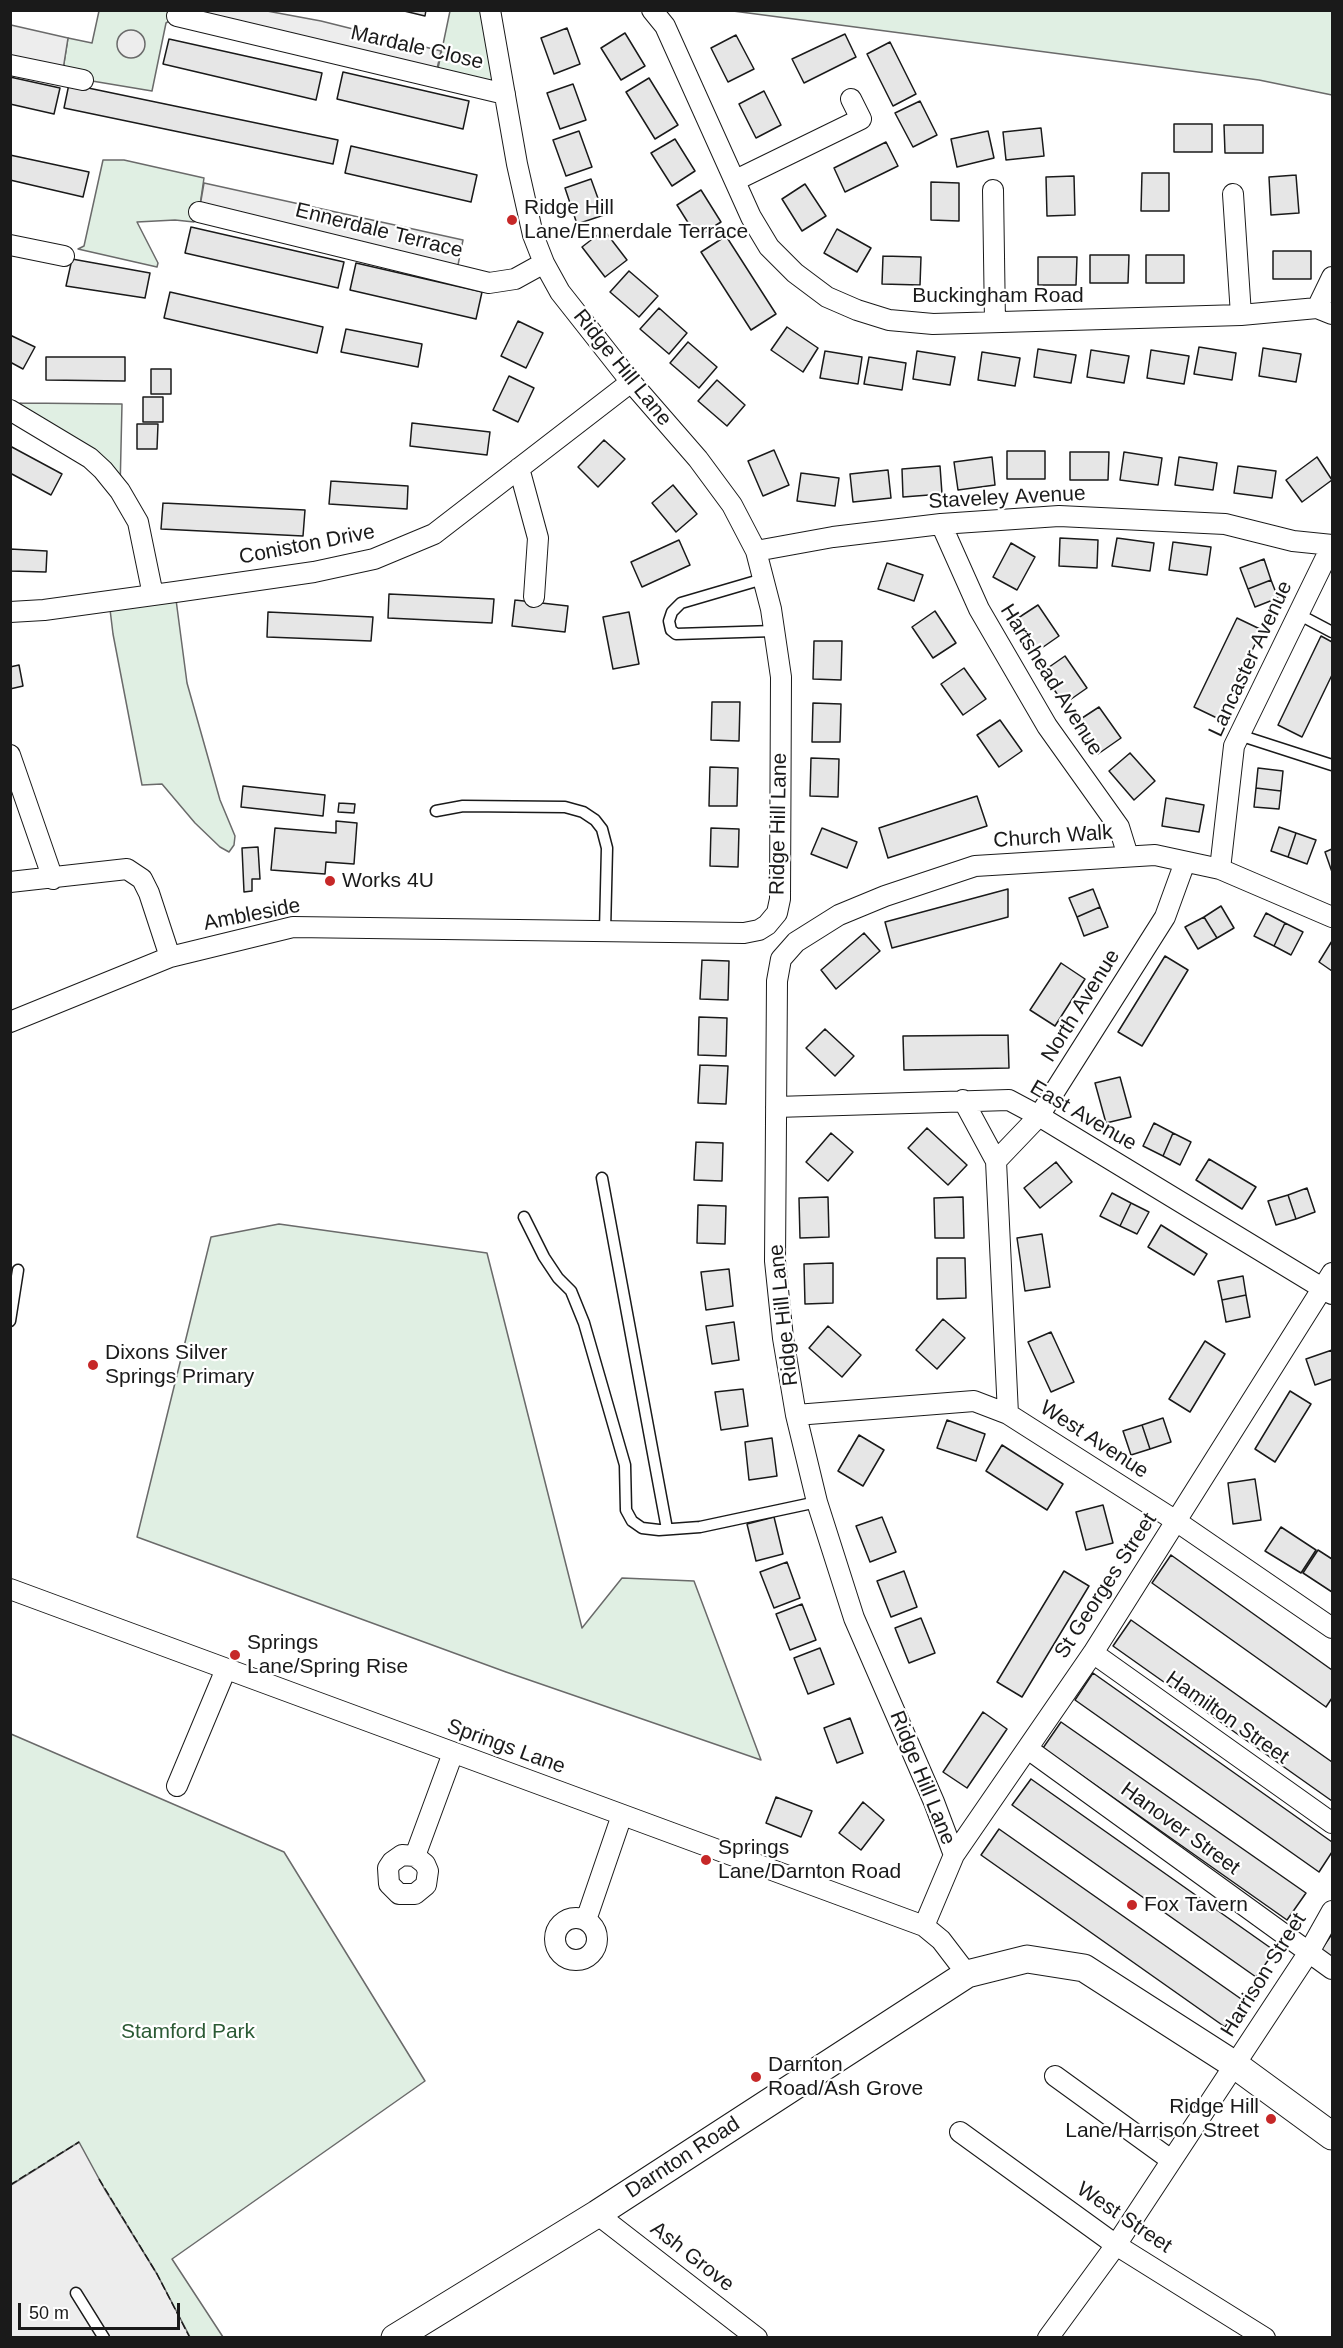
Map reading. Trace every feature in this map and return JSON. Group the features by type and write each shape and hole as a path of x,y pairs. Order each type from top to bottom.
{"street":[{"name":"Buckingham Road","path":"652,10 665,26 751,217 769,247 795,273 827,297 889,320 933,324 1325,311"},
{"name":"Ridge Hill Lane","path":"490,11 517,164 533,235 544,264 560,292 631,381 699,459 732,505 756,550 774,631 781,677 780,899 777,913 767,925 787,951 781,959 777,981 775,1261 783,1338 796,1415 817,1502 854,1618 934,1802 954,1855"},
{"name":"Mardale Close","path":"177,16 505,94"},
{"path":"10,65 83,80"},
{"path":"736,180 861,119 851,99"},
{"path":"993,190 995,322"},
{"path":"1233,194 1241,315"},
{"name":"Ennerdale Terrace","path":"199,212 489,283 515,279 544,264"},
{"path":"10,245 64,256"},
{"path":"1325,311 1332,278"},
{"name":"Coniston Drive","path":"10,612 44,610 314,572 374,560 434,534 631,381"},
{"path":"10,410 90,458 115,484 138,522 153,595"},
{"path":"519,468 538,538 534,597"},
{"name":"Staveley Avenue","path":"756,550 833,537 941,524 1059,516 1225,524 1293,541 1332,545"},
{"name":"Hartshead Avenue","path":"941,524 979,609 1047,726 1119,827 1128,856"},
{"name":"Lancaster Avenue","path":"1220,869 1234,747 1332,545"},
{"path":"10,755 53,879"},
{"name":"Church Walk","path":"787,951 808,932 840,915 885,896 975,866 1128,856 1155,855 1220,869 1332,917"},
{"name":"North Avenue","path":"996,1161 1039,1116 1165,917 1185,862"},
{"path":"10,882 127,869 142,879 149,893 170,957"},
{"name":"Ambleside","path":"10,1022 170,957 292,927 744,933 759,930 767,925"},
{"path":"963,1100 996,1161 1008,1414"},
{"name":"East Avenue","path":"776,1107 1009,1100 1329,1285"},
{"name":"St Georges Street","path":"924,1926 954,1855 1093,1653 1329,1285"},
{"name":"West Avenue","path":"796,1415 974,1401 1008,1414 1176,1521 1332,1628"},
{"name":"Springs Lane","path":"10,1589 924,1926 941,1940 967,1974"},
{"name":"Hamilton Street","path":"1093,1653 1332,1823"},
{"path":"177,1786 226,1669"},
{"name":"Hanover Street","path":"1028,1749 1332,1969"},
{"path":"415,1856 453,1753"},
{"path":"586,1920 622,1815"},
{"name":"Harrison Street","path":"1048,2337 1116,2245 1309,1952 1332,1911"},
{"path":"967,1974 1028,1959 1084,1968 1235,2065 1332,2136"},
{"name":"Darnton Road","path":"395,2337 597,2214 967,1974"},
{"path":"1054,2076 1171,2160"},
{"name":"West Street","path":"960,2132 1116,2245 1265,2337"},
{"name":"Ash Grove","path":"597,2214 757,2337"}],"lane":[{"path":"763,579 681,603 672,612 669,621 671,630 676,634 774,631"},
{"path":"1298,614 1332,632"},
{"path":"1239,735 1332,765"},
{"path":"436,811 463,807 565,807 583,812 595,820 602,829 607,848 605,931"},
{"path":"602,1178 667,1530"},
{"path":"524,1217 544,1257 558,1278 571,1291 584,1323 625,1465 626,1510 632,1521 642,1527 667,1530 700,1527 817,1502"},
{"path":"10,1321 18,1270"},
{"path":"76,2293 104,2337"}],"green space":[{"path":"99,11 185,11 166,23 152,91 62,76 68,38 92,43"},
{"path":"450,11 490,11 505,94 436,78"},
{"path":"733,11 1332,11 1332,95 1259,80"},
{"path":"103,160 124,160 204,178 199,212 194,222 175,220 137,222 158,263 157,267 78,249 84,246"},
{"path":"21,403 122,404 120,491 10,406"},
{"path":"175,592 187,683 220,800 235,836 234,845 229,852 220,847 195,823 162,784 142,785 113,634 109,601"},
{"path":"279,1224 487,1253 582,1628 622,1578 694,1581 761,1760 506,1672 137,1537 211,1237"},
{"name":"Stamford Park","path":"11,1734 284,1852 425,2081 172,2259 223,2337 11,2337"}],"shaded area":[{"path":"185,11 267,11 321,21 441,51 435,78"},
{"path":"11,25 68,38 62,76 11,65"},
{"path":"131,30 141,34 145,44 141,54 131,58 121,54 117,44 121,34"},
{"path":"204,183 463,240 456,275 199,212"},
{"path":"79,2142 104,2188 157,2274 190,2337 11,2338 11,2185"}],"building":[{"path":"400,10 426,10 425,16"},
{"path":"567,28 580,64 554,74 541,38"},
{"path":"625,33 645,66 621,80 601,48"},
{"path":"845,34 856,57 804,83 792,59"},
{"path":"736,35 754,69 728,82 711,48"},
{"path":"169,39 322,73 316,100 163,64"},
{"path":"890,42 916,94 893,106 867,54"},
{"path":"343,72 469,101 463,129 337,99"},
{"path":"10,77 60,88 54,114 10,104"},
{"path":"649,78 678,125 655,139 626,92"},
{"path":"69,84 338,140 333,164 64,108"},
{"path":"573,84 586,120 560,129 547,93"},
{"path":"764,91 781,125 756,138 739,104"},
{"path":"920,101 937,135 913,147 895,113"},
{"path":"1174,124 1212,124 1212,152 1174,152"},
{"path":"1224,125 1263,125 1263,153 1225,153"},
{"path":"1041,128 1044,156 1006,160 1003,132"},
{"path":"579,131 592,167 566,176 553,140"},
{"path":"988,131 994,158 957,167 951,139"},
{"path":"675,139 695,171 672,186 651,153"},
{"path":"886,142 898,166 845,192 834,168"},
{"path":"351,146 477,175 471,202 345,173"},
{"path":"10,155 89,172 83,197 10,180"},
{"path":"1142,173 1169,173 1169,211 1141,211"},
{"path":"1296,175 1299,213 1271,215 1269,177"},
{"path":"1074,176 1075,215 1047,216 1046,177"},
{"path":"591,179 604,215 577,224 565,188"},
{"path":"931,182 959,183 959,221 931,220"},
{"path":"805,184 826,216 802,231 782,199"},
{"path":"701,190 721,222 697,237 677,205"},
{"path":"191,227 344,262 338,288 185,253"},
{"path":"837,229 871,248 857,272 824,253"},
{"path":"604,230 627,260 605,277 582,247"},
{"path":"726,236 776,314 751,330 701,252"},
{"path":"1273,251 1311,251 1311,279 1273,279"},
{"path":"1090,255 1129,255 1128,283 1090,283"},
{"path":"1146,255 1184,255 1184,283 1146,283"},
{"path":"883,256 921,257 920,285 882,284"},
{"path":"1038,257 1077,257 1076,285 1038,285"},
{"path":"72,259 150,273 145,298 66,286"},
{"path":"356,263 482,292 476,319 350,290"},
{"path":"629,271 658,296 639,317 610,292"},
{"path":"170,292 323,327 317,353 164,318"},
{"path":"659,308 687,333 669,354 640,329"},
{"path":"518,321 543,333 526,368 501,356"},
{"path":"787,327 818,348 803,372 771,350"},
{"path":"346,329 422,344 418,367 341,352"},
{"path":"10,335 35,347 23,369 10,362"},
{"path":"688,342 717,367 699,388 670,363"},
{"path":"1199,347 1236,353 1232,380 1194,374"},
{"path":"1263,348 1301,354 1296,382 1259,376"},
{"path":"1038,349 1076,355 1071,383 1034,377"},
{"path":"1091,350 1129,356 1124,383 1087,377"},
{"path":"1151,350 1189,356 1184,384 1147,378"},
{"path":"825,351 862,357 858,384 820,378"},
{"path":"917,351 955,357 950,385 913,379"},
{"path":"982,352 1020,358 1015,386 978,380"},
{"path":"46,357 125,357 125,381 46,380"},
{"path":"869,357 906,363 902,390 864,384"},
{"path":"151,369 171,369 171,394 151,394"},
{"path":"509,376 534,388 518,422 493,410"},
{"path":"717,380 745,405 727,426 698,401"},
{"path":"143,397 163,397 163,422 143,422"},
{"path":"412,423 490,432 487,455 410,446"},
{"path":"137,424 158,424 157,449 137,449"},
{"path":"604,440 625,459 598,487 578,467"},
{"path":"10,446 62,474 51,495 10,473"},
{"path":"774,450 789,485 763,496 748,461"},
{"path":"1007,451 1045,451 1045,479 1007,479"},
{"path":"1070,452 1109,452 1108,480 1070,480"},
{"path":"1124,452 1162,458 1158,485 1120,480"},
{"path":"992,457 995,485 958,490 954,462"},
{"path":"1179,457 1217,463 1213,490 1175,485"},
{"path":"1317,457 1332,480 1302,502 1286,480"},
{"path":"940,466 942,494 903,497 902,469"},
{"path":"1238,466 1276,471 1272,498 1234,493"},
{"path":"888,470 891,498 853,502 850,474"},
{"path":"801,473 839,478 835,506 797,501"},
{"path":"331,481 408,486 407,509 329,504"},
{"path":"673,485 697,514 676,532 652,503"},
{"path":"163,503 305,510 303,536 161,529"},
{"path":"1060,538 1098,540 1097,568 1059,566"},
{"path":"1117,538 1154,543 1150,571 1112,566"},
{"path":"679,540 690,565 642,587 631,562"},
{"path":"1173,542 1211,547 1207,575 1169,570"},
{"path":"1011,543 1035,557 1017,590 993,577"},
{"path":"10,549 47,551 46,572 10,571"},
{"path":"1264,559 1271,580 1248,589 1240,568"},
{"path":"887,563 923,575 914,601 878,589"},
{"path":"1271,580 1278,598 1255,607 1248,589"},
{"path":"389,594 494,599 492,623 388,618"},
{"path":"515,600 568,606 565,632 512,626"},
{"path":"1038,605 1059,636 1036,652 1015,620"},
{"path":"935,611 956,643 933,658 912,627"},
{"path":"268,612 373,617 371,641 267,637"},
{"path":"629,612 639,664 613,669 603,617"},
{"path":"1237,618 1262,630 1219,719 1194,707"},
{"path":"1321,636 1332,642 1332,675 1302,737 1278,725"},
{"path":"814,641 842,641 841,680 813,679"},
{"path":"1065,656 1087,688 1064,704 1042,672"},
{"path":"19,665 23,686 10,689 10,667"},
{"path":"964,668 986,699 963,715 941,684"},
{"path":"712,702 740,702 739,741 711,740"},
{"path":"813,703 841,704 840,742 812,742"},
{"path":"1099,707 1121,738 1098,754 1076,722"},
{"path":"1000,720 1022,751 999,767 977,735"},
{"path":"1130,753 1155,781 1134,800 1109,771"},
{"path":"811,758 839,759 838,797 810,796"},
{"path":"710,767 738,768 737,806 709,806"},
{"path":"1258,768 1283,771 1281,791 1256,788"},
{"path":"243,786 325,795 323,816 241,807"},
{"path":"1256,788 1281,791 1279,809 1254,807"},
{"path":"977,796 987,826 888,858 879,828"},
{"path":"1166,798 1204,805 1199,832 1162,826"},
{"path":"339,803 355,804 354,813 338,812"},
{"path":"336,821 357,823 354,864 326,862 325,874 271,870 275,828 336,833"},
{"path":"1279,827 1296,833 1288,857 1271,851"},
{"path":"711,828 739,829 738,867 710,866"},
{"path":"822,828 857,842 847,868 811,854"},
{"path":"1296,833 1316,840 1307,864 1288,857"},
{"path":"258,847 260,879 252,879 252,891 244,892 242,848"},
{"path":"1332,849 1332,872 1325,852"},
{"path":"1008,889 1008,917 892,948 885,922"},
{"path":"1093,889 1100,907 1077,917 1069,898"},
{"path":"1221,906 1234,928 1217,938 1204,917"},
{"path":"1100,907 1108,927 1084,936 1077,917"},
{"path":"1266,913 1285,923 1274,946 1254,936"},
{"path":"1204,917 1217,938 1198,949 1185,927"},
{"path":"1285,923 1303,932 1291,955 1274,946"},
{"path":"864,933 880,951 836,989 821,970"},
{"path":"1332,941 1332,971 1319,962"},
{"path":"1165,956 1188,970 1142,1046 1118,1032"},
{"path":"702,960 729,961 728,1000 700,999"},
{"path":"1061,963 1085,979 1055,1026 1030,1010"},
{"path":"699,1017 727,1018 726,1056 698,1055"},
{"path":"825,1029 854,1056 835,1076 806,1048"},
{"path":"1008,1035 1009,1068 904,1070 903,1036"},
{"path":"700,1065 728,1066 726,1104 698,1103"},
{"path":"1120,1077 1131,1117 1106,1123 1095,1083"},
{"path":"1154,1123 1173,1133 1163,1156 1143,1146"},
{"path":"927,1128 967,1165 948,1185 908,1148"},
{"path":"831,1133 853,1152 828,1181 806,1162"},
{"path":"1173,1133 1191,1142 1180,1165 1163,1156"},
{"path":"696,1142 723,1143 722,1181 694,1180"},
{"path":"1209,1159 1256,1187 1242,1209 1196,1180"},
{"path":"1056,1162 1072,1182 1040,1208 1024,1188"},
{"path":"1307,1188 1315,1212 1296,1219 1288,1195"},
{"path":"1112,1193 1131,1203 1120,1226 1100,1216"},
{"path":"1288,1195 1296,1219 1276,1225 1268,1201"},
{"path":"828,1197 829,1237 800,1238 799,1198"},
{"path":"963,1197 964,1238 935,1238 934,1198"},
{"path":"1131,1203 1149,1212 1137,1234 1120,1226"},
{"path":"698,1205 726,1206 725,1244 697,1243"},
{"path":"1161,1225 1207,1254 1194,1275 1148,1247"},
{"path":"1042,1234 1050,1287 1025,1291 1017,1238"},
{"path":"937,1258 965,1258 966,1298 937,1299"},
{"path":"833,1263 833,1303 805,1304 804,1264"},
{"path":"729,1269 733,1306 706,1310 701,1272"},
{"path":"1243,1276 1246,1295 1222,1300 1218,1281"},
{"path":"1246,1295 1250,1317 1226,1322 1222,1300"},
{"path":"943,1319 965,1338 937,1369 916,1350"},
{"path":"734,1322 739,1360 712,1364 706,1326"},
{"path":"828,1326 861,1355 842,1377 809,1348"},
{"path":"1051,1332 1074,1382 1051,1392 1028,1342"},
{"path":"1205,1341 1225,1354 1190,1412 1169,1399"},
{"path":"1332,1350 1332,1379 1315,1385 1306,1359"},
{"path":"743,1389 748,1426 721,1430 715,1392"},
{"path":"1290,1391 1311,1404 1275,1462 1255,1449"},
{"path":"1163,1418 1171,1442 1150,1449 1142,1425"},
{"path":"947,1420 985,1434 976,1461 937,1448"},
{"path":"1142,1425 1150,1449 1131,1455 1123,1431"},
{"path":"859,1435 884,1450 863,1486 838,1471"},
{"path":"772,1438 777,1476 749,1480 745,1442"},
{"path":"1002,1445 1063,1484 1047,1510 986,1471"},
{"path":"1255,1479 1261,1520 1233,1524 1228,1483"},
{"path":"1103,1505 1113,1543 1086,1550 1076,1512"},
{"path":"774,1517 783,1554 756,1561 747,1524"},
{"path":"882,1517 896,1552 870,1562 856,1526"},
{"path":"1281,1527 1316,1550 1301,1573 1265,1551"},
{"path":"1318,1550 1332,1559 1332,1592 1303,1573"},
{"path":"1171,1555 1332,1670 1332,1698 1326,1707 1152,1583"},
{"path":"787,1562 800,1598 774,1608 760,1572"},
{"path":"904,1571 917,1607 891,1617 877,1581"},
{"path":"1064,1571 1089,1586 1022,1697 997,1682"},
{"path":"802,1604 816,1640 790,1650 776,1614"},
{"path":"921,1618 935,1653 909,1663 895,1628"},
{"path":"1131,1620 1332,1762 1332,1801 1113,1646"},
{"path":"820,1648 834,1684 808,1694 794,1658"},
{"path":"1093,1673 1332,1842 1332,1852 1319,1872 1075,1700"},
{"path":"983,1712 1007,1729 967,1788 943,1772"},
{"path":"850,1718 863,1753 837,1763 824,1728"},
{"path":"1061,1722 1306,1893 1287,1920 1043,1748"},
{"path":"1031,1779 1275,1951 1256,1977 1012,1805"},
{"path":"776,1797 812,1811 801,1837 766,1823"},
{"path":"863,1802 884,1820 861,1850 839,1833"},
{"path":"999,1829 1244,2001 1225,2027 981,1855"},
{"path":"1332,1934 1332,1958 1321,1950"}],"fence":[{"path":"10,2185 79,2142"},
{"path":"99,2179 157,2274 190,2338"}],"place":[{"name":"Ridge Hill Lane/Ennerdale Terrace","path":"512,220"},
{"name":"Works 4U","path":"330,881"},
{"name":"Dixons Silver Springs Primary","path":"93,1365"},
{"name":"Springs Lane/Spring Rise","path":"235,1655"},
{"name":"Springs Lane/Darnton Road","path":"706,1860"},
{"name":"Fox Tavern","path":"1132,1905"},
{"name":"Darnton Road/Ash Grove","path":"756,2077"},
{"name":"Ridge Hill Lane/Harrison Street","path":"1271,2119"}]}
